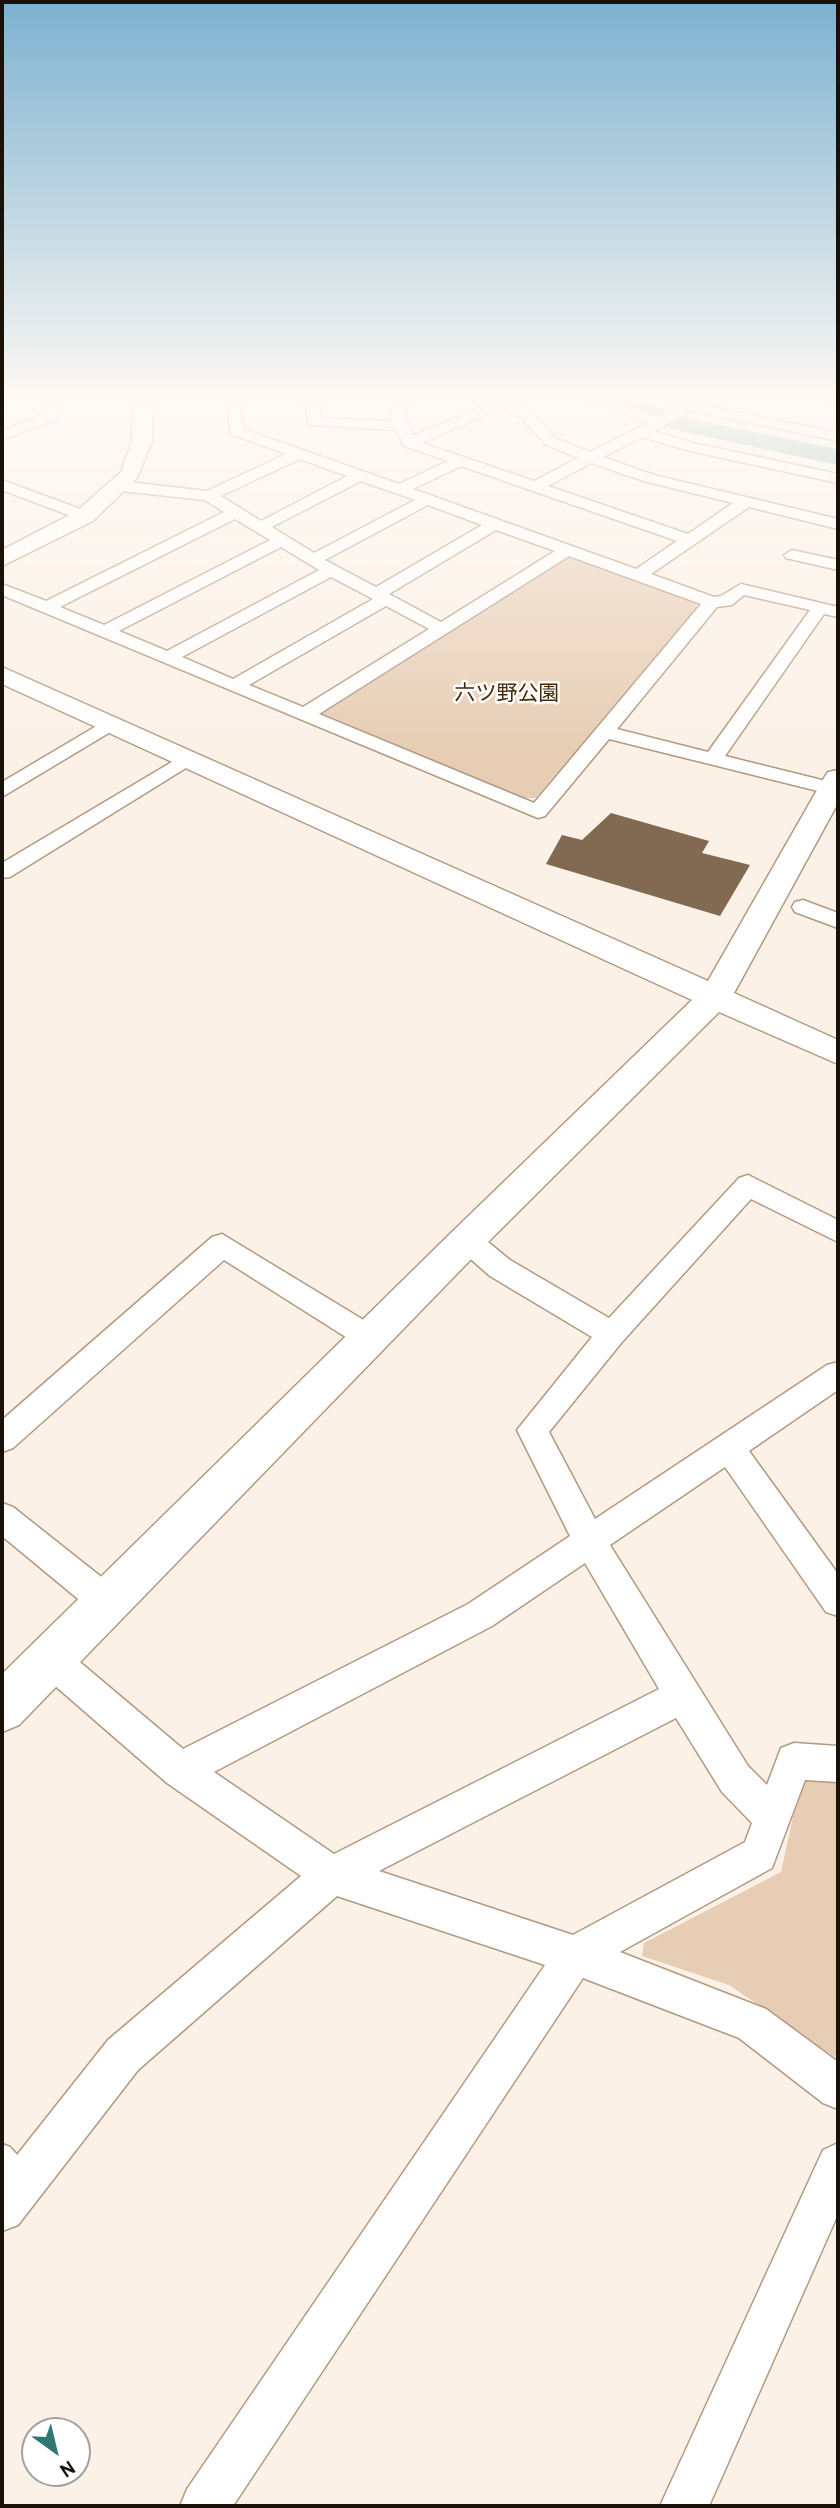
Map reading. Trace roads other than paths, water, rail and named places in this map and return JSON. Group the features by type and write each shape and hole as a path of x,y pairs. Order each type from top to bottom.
{"street":[{"path":"2,559 81,518"},
{"path":"46,608 224,518"},
{"path":"246,518 331,569 442,629"},
{"path":"261,527 278,518"},
{"path":"314,559 393,518"},
{"path":"482,518 712,602 726,601 741,589 829,610 714,758"},
{"path":"627,518 689,540"},
{"path":"639,575 722,518"},
{"path":"811,518 838,524"},
{"path":"234,686 496,523"},
{"path":"104,632 282,540"},
{"path":"304,715 569,549"},
{"path":"792,555 838,565"},
{"path":"167,658 331,569"},
{"path":"2,589 538,812 712,602"},
{"path":"2,675 838,1053"},
{"path":"2,791 110,724"},
{"path":"2,1708 467,1240 716,996 836,786 604,732"},
{"path":"2,872 187,759"},
{"path":"803,906 838,921"},
{"path":"771,1816 735,1779 682,1696 590,1541 532,1430 612,1334 748,1185 838,1232"},
{"path":"467,1240 500,1268 612,1334"},
{"path":"2,1439 222,1245 370,1338"},
{"path":"180,1770 480,1615 838,1374"},
{"path":"728,1447 838,1601"},
{"path":"2,1517 107,1602"},
{"path":"50,1659 180,1770 332,1875 575,1955 752,2024 838,2088"},
{"path":"9,2181 123,2056 332,1875 682,1696"},
{"path":"204,2506 575,1955 759,1855 771,1816 794,1762 838,1764"},
{"path":"684,2506 838,2165"}],"park label":[{"name":"六ツ野公園","path":"507,696"}]}
